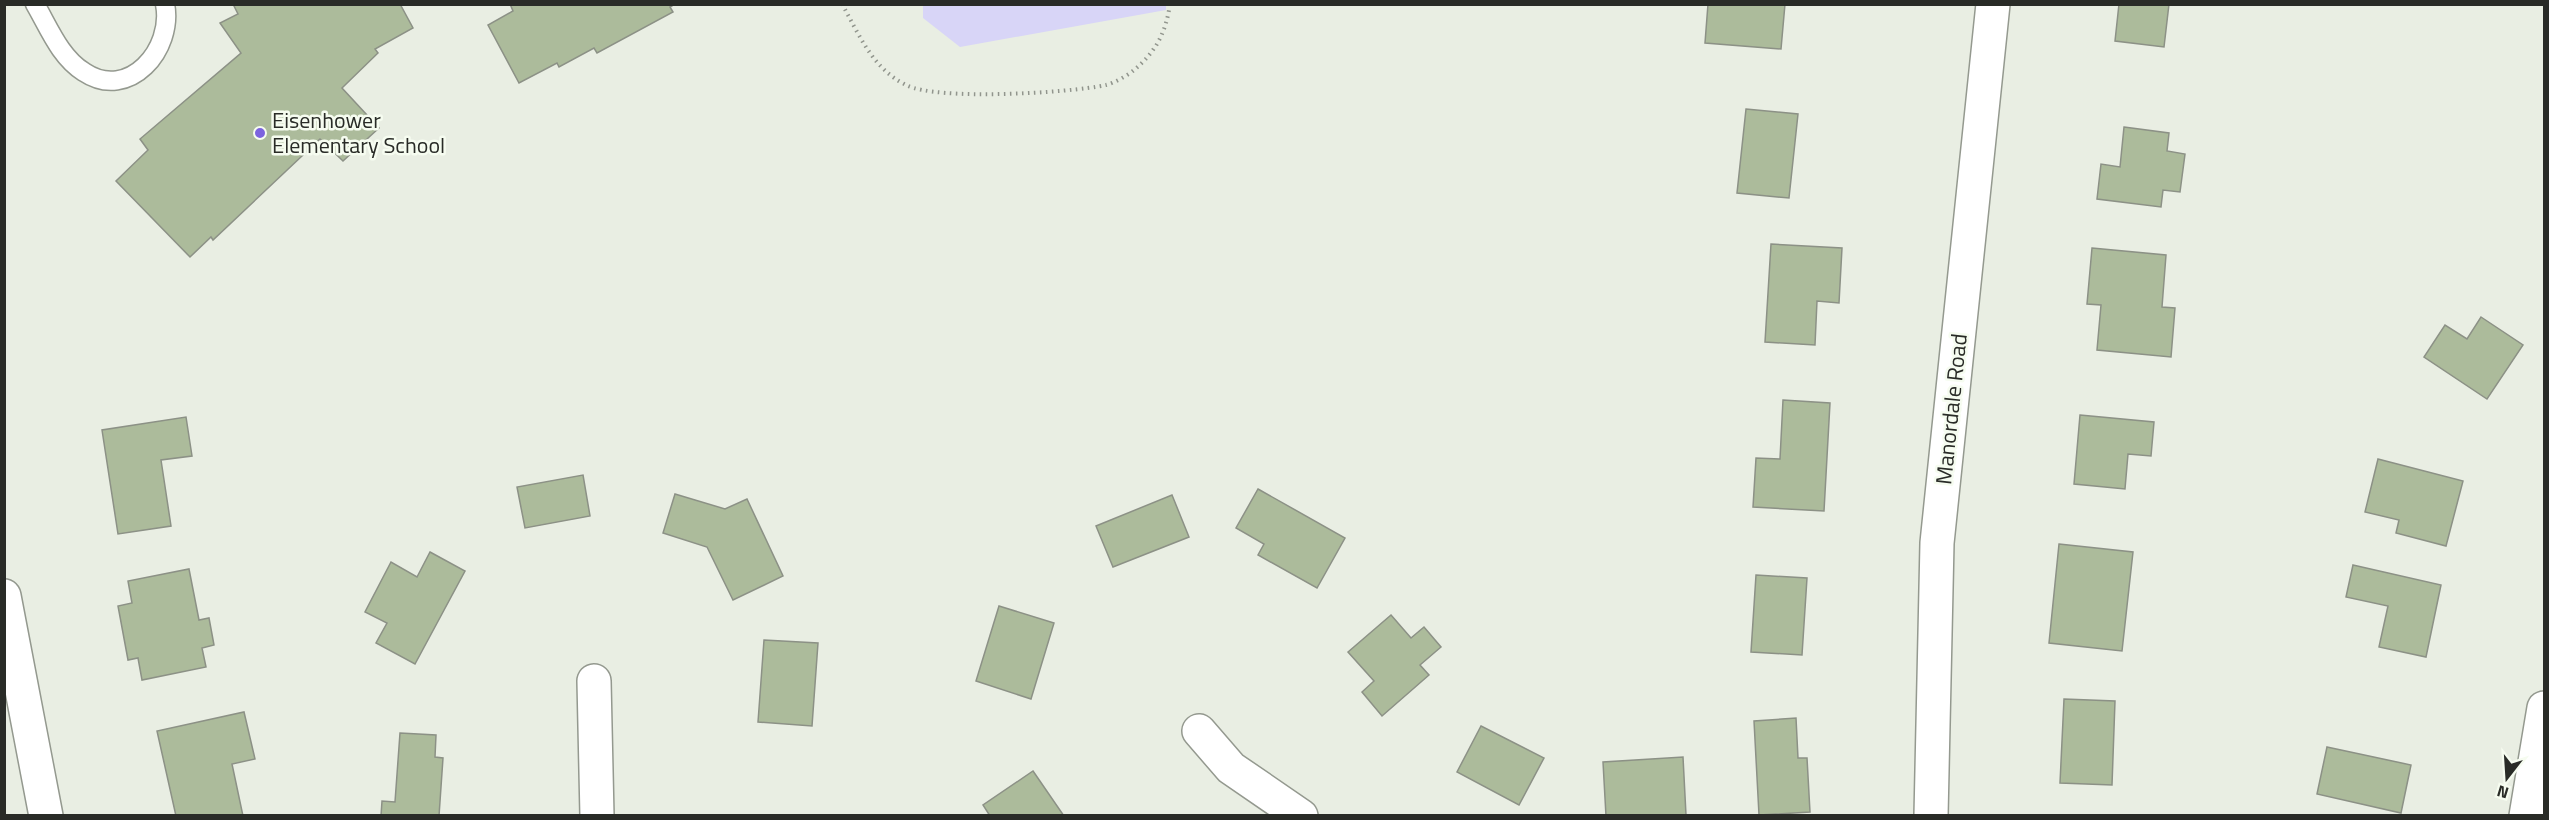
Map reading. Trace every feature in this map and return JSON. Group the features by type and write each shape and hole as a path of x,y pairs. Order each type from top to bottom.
{"street":[{"name":"Manordale Road","path":"1931,816 1937,543 1993,4"},
{"path":"4,596 46,816"},
{"path":"594,681 597,816"},
{"path":"2526,816 2544,708"},
{"path":"1199,731 1231,768 1301,816"}],"lane":[{"path":"35,4 73,64 86,74 113,80 143,70 152,60 166,32 165,4"}],"path":[{"path":"842,4 875,64 907,86 949,94 1032,93 1108,85 1133,71 1153,52 1166,30 1170,4"}],"shaded area":[{"path":"1166,4 1166,10 960,47 923,18 923,5"}],"building":[{"name":"Eisenhower Elementary School","path":"233,4 400,4 413,28 375,49 378,53 342,88 379,128 343,161 320,139 213,240 211,237 190,257 116,181 148,150 140,139 241,53 220,23 238,14"},
{"path":"510,4 675,4 670,7 673,12 597,53 594,48 559,67 557,63 519,83 488,25 513,11"},
{"path":"1708,4 1785,4 1781,49 1705,43"},
{"path":"2119,4 2169,4 2164,47 2115,41"},
{"path":"1746,109 1798,114 1789,198 1737,193"},
{"path":"2124,127 2169,133 2167,151 2185,154 2180,192 2163,190 2161,207 2097,199 2101,164 2120,167"},
{"path":"1771,244 1842,248 1839,303 1817,301 1815,345 1765,342"},
{"path":"2092,248 2166,255 2162,307 2175,308 2171,357 2097,350 2101,305 2087,304"},
{"path":"2481,317 2523,345 2487,399 2424,357 2445,325 2467,339"},
{"path":"1783,400 1830,403 1824,511 1753,507 1756,458 1780,459"},
{"path":"2080,415 2154,422 2151,456 2128,454 2125,489 2074,484"},
{"path":"186,417 192,456 161,460 171,526 118,534 102,430"},
{"path":"2378,459 2463,481 2446,546 2396,533 2399,520 2365,512"},
{"path":"583,475 590,516 525,528 517,487"},
{"path":"1258,489 1345,538 1317,588 1258,555 1264,544 1236,528"},
{"path":"675,494 725,509 747,499 783,576 733,600 707,547 663,533"},
{"path":"1172,495 1189,537 1113,567 1096,526"},
{"path":"2059,544 2133,552 2122,651 2049,643"},
{"path":"430,552 465,571 415,664 376,643 387,623 365,612 391,562 417,577"},
{"path":"2353,565 2441,585 2426,657 2379,647 2388,606 2346,597"},
{"path":"189,569 199,620 209,618 214,645 202,648 206,667 142,680 138,658 128,660 118,606 132,603 128,581"},
{"path":"1756,575 1807,578 1802,655 1751,652"},
{"path":"999,606 1054,623 1031,699 976,681"},
{"path":"1391,615 1411,638 1424,627 1441,647 1420,665 1429,675 1382,716 1362,692 1374,681 1348,652"},
{"path":"764,640 818,643 812,726 758,722"},
{"path":"2064,699 2115,701 2112,785 2060,783"},
{"path":"244,712 255,759 232,764 243,816 176,816 157,731"},
{"path":"1796,718 1798,758 1807,758 1810,812 1759,815 1754,721"},
{"path":"1481,726 1544,758 1519,805 1457,772"},
{"path":"400,733 436,735 435,757 443,758 439,816 381,816 382,801 395,802"},
{"path":"2327,747 2411,765 2401,813 2317,794"},
{"path":"1683,757 1686,815 1606,816 1603,762"},
{"path":"1033,771 1064,816 990,816 983,805"}],"place":[{"name":"Eisenhower Elementary School","path":"260,133"}]}
